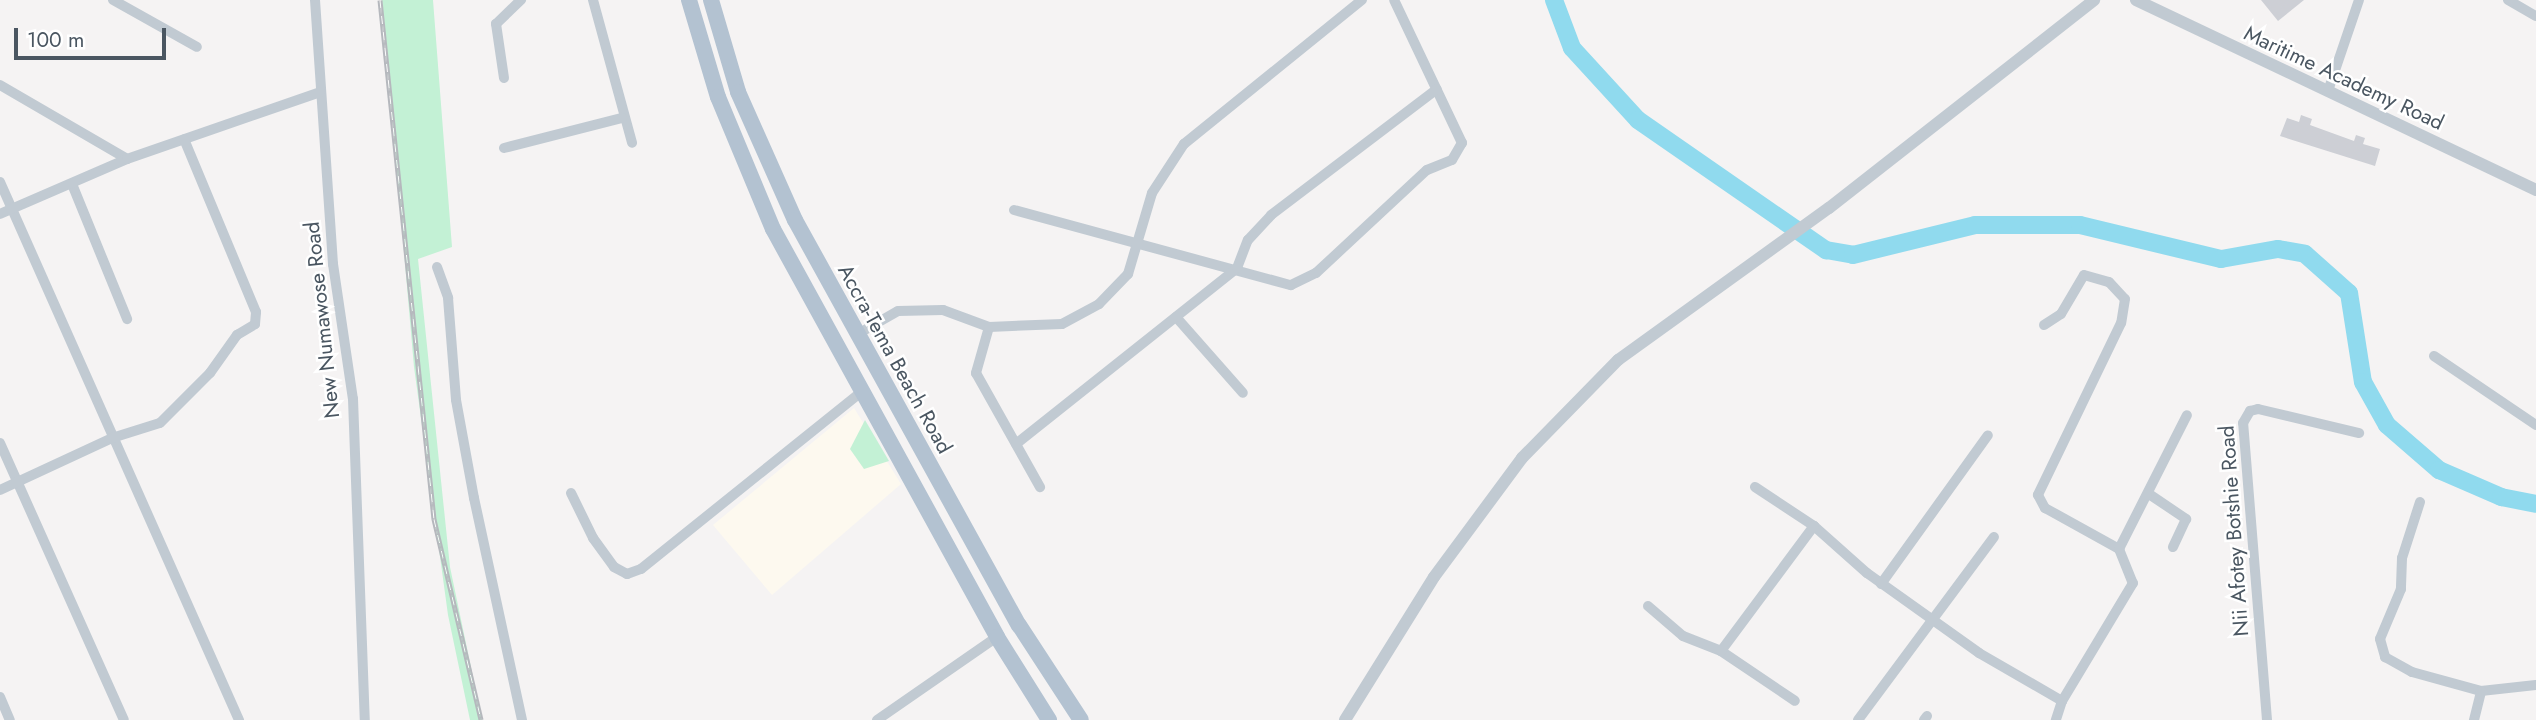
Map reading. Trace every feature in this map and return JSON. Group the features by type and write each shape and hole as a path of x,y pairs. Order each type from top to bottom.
{"main road":[{"name":"Accra-Tema Beach Road","path":"689,0 746,170 862,391 997,637 1049,720"},
{"name":"Accra-Tema Beach Road","path":"711,0 758,140 856,335 1019,625 1082,720"},
{"path":"997,637 1019,625"}],"street":[{"path":"113,0 197,47"},
{"name":"New Numawose Road","path":"314,0 333,264 353,400 365,720"},
{"path":"504,78 496,24 521,0"},
{"path":"593,0 622,118 632,143"},
{"path":"856,335 898,311 920,308 989,327 1062,324 1083,315 1117,289 1140,243 1152,193 1184,144 1362,0"},
{"path":"1014,210 1237,268 1291,285 1315,273 1427,170 1452,160 1462,143 1394,0"},
{"path":"1345,720 1434,576 1522,458 1618,360 1815,218 2094,0"},
{"name":"Maritime Academy Road","path":"2136,0 2536,190"},
{"path":"2328,91 2359,0"},
{"path":"2508,0 2536,16"},
{"path":"0,85 127,159"},
{"path":"1016,444 1237,268 1256,228 1437,89"},
{"path":"5,212 127,159 320,92"},
{"path":"504,148 622,118"},
{"path":"0,491 112,438 172,415 229,344 257,321 184,139"},
{"path":"0,183 5,212 112,438 239,720"},
{"path":"72,184 127,319"},
{"path":"437,267 448,298 456,400 474,498 522,720"},
{"path":"2044,325 2061,314 2084,275 2109,282 2125,299 2121,323 2038,501 2119,549 2133,583 2129,594 2062,701 2056,720"},
{"path":"1176,317 1243,393"},
{"path":"989,327 976,373 1040,487"},
{"path":"2434,356 2536,425"},
{"path":"571,493 593,538 614,567 627,574 641,569 862,391"},
{"name":"Nii Afotey Botshie Road","path":"2267,720 2243,422 2250,411 2259,409 2359,433"},
{"path":"2119,549 2188,415"},
{"path":"1881,584 1988,435"},
{"path":"0,443 121,719"},
{"path":"1755,487 1814,526 1881,584 1935,622 2062,701"},
{"path":"2149,494 2186,519 2173,547"},
{"path":"2420,502 2381,649 2391,663 2412,672 2481,691 2536,685"},
{"path":"1721,651 1814,526"},
{"path":"1858,720 1935,622 1994,537"},
{"path":"1648,606 1683,636 1721,651 1795,701"},
{"path":"877,720 997,637"},
{"path":"2474,720 2481,691"},
{"path":"0,696 10,720"}],"shaded area":[{"path":"854,408 901,484 772,595 713,525"}],"green space":[{"path":"382,0 433,0 452,247 418,259 450,567 482,720 470,720 448,615 414,367"},
{"path":"865,420 889,461 864,469 850,449"}],"building":[{"path":"2261,0 2304,0 2278,21"},
{"path":"2301,115 2312,119 2310,125 2354,141 2356,135 2365,138 2363,144 2380,149 2375,166 2280,136 2287,118 2299,122"}],"waterway":[{"path":"1554,0 1572,48 1638,120 1826,250 1853,255 1975,225 2080,225 2221,259 2278,249 2305,254 2349,293 2363,382 2387,425 2439,470 2501,497 2536,504"}],"railway":[{"path":"380,0 434,519 481,720"}]}
